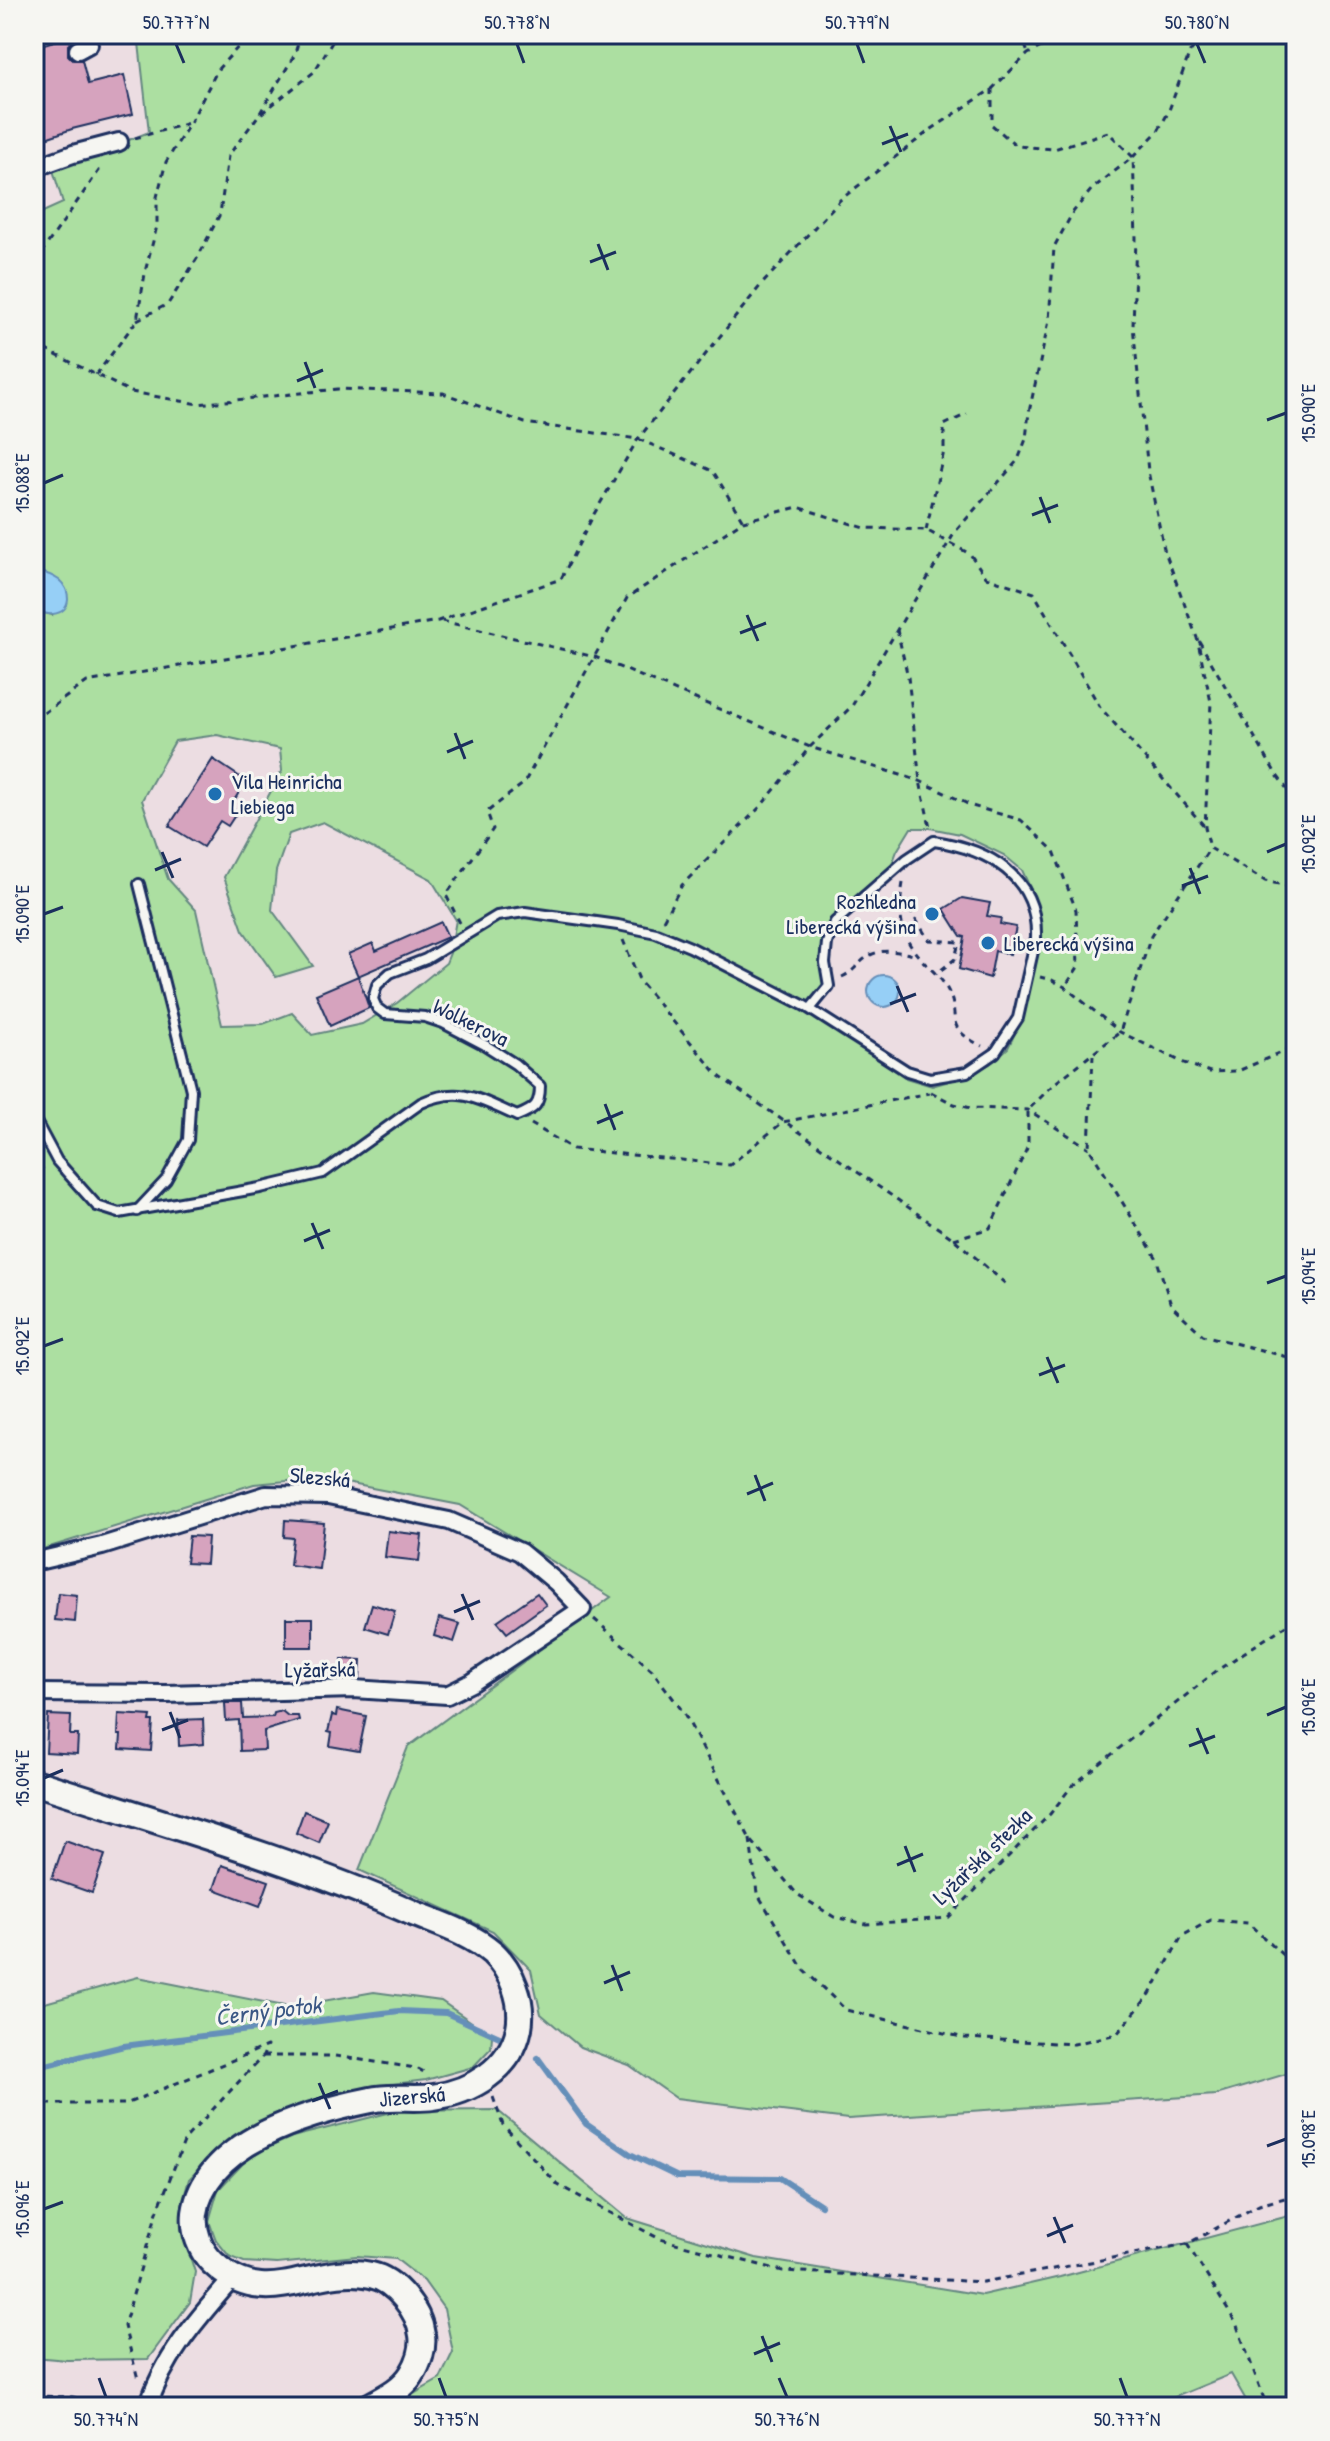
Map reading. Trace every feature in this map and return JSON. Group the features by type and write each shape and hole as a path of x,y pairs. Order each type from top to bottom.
{"street":[{"path":"34,168 119,142"},
{"name":"Slezská","path":"34,1560 102,1546 266,1495 328,1496 449,1521 520,1552 582,1609"},
{"name":"Lyžařská","path":"34,1693 166,1694 354,1689 447,1695 473,1682 582,1609"},
{"name":"Jizerská","path":"34,1782 369,1893 460,1932 490,1951 502,1963 515,1986 519,2029 507,2056 486,2078 459,2091 432,2097 374,2099 282,2125 250,2141 224,2161 198,2198 195,2218 204,2255 233,2278 250,2286 265,2287 339,2275 370,2275 389,2282 402,2293 422,2334 420,2360 410,2378 398,2390 368,2407"},
{"path":"148,2407 154,2387 182,2340 233,2278"}],"lane":[{"name":"Wolkerova","path":"517,1116 531,1111 540,1099 540,1086 531,1076 485,1045 443,1023 425,1017 385,1014 377,1008 373,999 377,985 390,973 426,959 497,916 525,912 656,933 690,947 810,1009 907,1071 930,1078 967,1072 995,1053 1018,1018 1033,975 1036,925 1030,901 1010,871 975,850 934,841 907,859 835,922 827,943 825,963 829,986"},
{"path":"137,1212 166,1180 188,1140 191,1090 139,884"},
{"path":"810,1009 829,986"},
{"path":"34,1118 57,1161 97,1206 119,1213 260,1188 323,1173 421,1103 435,1097 454,1093 469,1096 517,1116"}],"path":[{"path":"137,320 157,226 157,197 166,162 218,69 250,34"},
{"path":"96,375 137,320 168,304 198,257 220,214 228,156 258,116 294,56 301,34"},
{"path":"258,116 314,72 337,34"},
{"path":"1021,34 1028,54"},
{"path":"34,720 87,682 438,621 561,579 594,514 638,439 761,285 840,200 929,131 992,89 1028,54 1065,34"},
{"path":"656,933 682,885 761,806 810,747 852,706 955,532 1018,460 1026,439 1049,321 1054,247 1073,212 1092,189 1133,157 1158,131 1168,113 1190,52 1204,34"},
{"path":"992,89 992,125 1017,146 1054,149 1108,132 1133,157 1136,238 1133,326 1148,471 1164,549 1197,638 1211,702 1205,827 1210,848 1265,881 1296,888"},
{"path":"34,263 119,142 190,123"},
{"path":"34,344 131,392 198,404 338,389 443,393 525,423 638,439 713,471 743,521"},
{"path":"926,530 944,451 944,425 967,414"},
{"path":"466,936 446,895 493,829 487,812 524,783 627,598 743,521 798,507 865,528 926,530 970,554 986,577 1034,593 1100,707 1205,827"},
{"path":"438,621 595,657 810,747 920,781 972,806 1021,820 1054,851 1076,910 1078,967 1065,987"},
{"path":"897,629 908,677 920,781 932,832"},
{"path":"1197,638 1276,774 1296,801"},
{"path":"954,1239 990,1228 1028,1146 1028,1110 1054,1084 1120,1032 1151,936 1210,848"},
{"path":"907,859 900,902 900,922 906,940 944,982 952,997 956,1028 964,1037 995,1053"},
{"path":"900,902 905,903 929,940 959,942 955,959 936,974"},
{"path":"618,925 640,982 719,1076 954,1239 1007,1285"},
{"path":"829,986 836,979 853,972 867,957 881,951 899,951 918,956"},
{"path":"1033,975 1065,987 1120,1032 1210,1072 1238,1071 1296,1046"},
{"path":"1089,1148 1093,1054"},
{"path":"517,1116 573,1149 730,1165 783,1122 932,1093 971,1108 1028,1110 1089,1148 1156,1257 1171,1305 1203,1335 1296,1359"},
{"name":"Lyžařská stezka","path":"582,1609 652,1670 684,1713 750,1839 797,1894 834,1917 866,1924 948,1918 1050,1814 1072,1786 1219,1669 1296,1619"},
{"path":"750,1839 757,1893 803,1969 846,2010 965,2038 1074,2044 1117,2034 1150,1994 1182,1936 1211,1920 1248,1923 1287,1959 1296,1960"},
{"path":"34,2104 126,2104 267,2046 263,2056 185,2139 156,2215 124,2326 138,2380"},
{"path":"263,2056 335,2056 416,2068 459,2091"},
{"path":"486,2078 503,2125 558,2185 660,2239 783,2271 983,2282 1187,2244 1259,2205 1296,2195"},
{"path":"1187,2244 1236,2323 1267,2407"},
{"path":"34,2396 72,2397 123,2407"}],"green space":[{"path":"138,34 1296,34 1296,2071 1216,2095 848,2119 676,2098 629,2065 580,2047 541,2014 531,1970 493,1931 359,1870 408,1747 611,1597 460,1505 320,1478 254,1484 43,1549 34,1548 34,610 52,615 41,572 34,570 34,216 63,203 53,170 149,132","holes":["217,735 280,749 282,771 224,877 243,930 276,977 313,966 272,910 276,871 289,834 323,822 431,879 456,920 446,963 397,1003 362,1024 312,1035 292,1013 263,1024 222,1025 196,910 168,879 142,800 175,741","911,828 960,834 1004,855 1022,870 1034,896 1041,927 1033,975 1020,1023 1008,1048 990,1064 967,1076 932,1086 906,1078 804,1011 826,977 821,958 821,940 831,920 891,867"]},
{"path":"138,1977 289,2007 374,1992 441,2001 492,2036 491,2048 473,2067 426,2080 369,2087 289,2110 247,2131 210,2158 189,2179 183,2201 181,2229 195,2272 190,2302 148,2359 67,2360 34,2357 34,2006"},
{"path":"497,2110 627,2218 756,2258 982,2295 1296,2214 1296,2407 1250,2407 1231,2374 1151,2407 391,2407 440,2379 453,2352 444,2309 424,2281 396,2259 357,2256 277,2264 244,2262 229,2256 216,2240 209,2221 218,2190 250,2156 292,2137 396,2111"}],"water":[{"path":"34,570 63,584 68,594 64,609 53,614 34,610"},
{"path":"884,975 895,980 900,991 895,1002 884,1007 873,1002 868,991 873,980"}],"building":[{"path":"74,35 75,39 68,45 68,55 73,60 82,60 88,84 124,75 133,114 34,142 34,47"},
{"name":"Vila Heinricha Liebiega","path":"213,759 246,781 230,807 237,812 228,826 220,821 203,847 169,826"},
{"name":"Liberecká výšina","path":"962,898 990,903 987,916 1001,918 1000,924 1016,927 1010,954 995,951 990,978 959,969 965,937 961,936 944,909"},
{"path":"441,922 448,937 358,976 348,954 373,943 376,951"},
{"path":"358,976 369,1008 330,1026 316,994"},
{"path":"285,1520 324,1523 319,1569 290,1565 293,1538 284,1537"},
{"path":"388,1531 422,1535 419,1561 385,1557"},
{"path":"189,1536 208,1537 206,1564 186,1563"},
{"path":"58,1593 77,1595 75,1622 55,1620"},
{"path":"537,1593 546,1605 507,1633 497,1621"},
{"path":"372,1604 395,1611 388,1634 365,1627"},
{"path":"286,1618 313,1618 313,1647 286,1647"},
{"path":"439,1618 460,1624 454,1642 434,1636"},
{"path":"342,1659 361,1660 360,1678 342,1678"},
{"path":"225,1703 242,1703 243,1718 273,1717 274,1713 282,1711 288,1716 298,1716 299,1720 264,1731 265,1750 240,1751 239,1720 226,1721"},
{"path":"337,1710 366,1716 359,1751 330,1746 332,1733 328,1732 332,1715 336,1716"},
{"path":"119,1714 151,1716 151,1751 120,1749"},
{"path":"48,1715 71,1716 70,1735 78,1735 77,1754 46,1752"},
{"path":"203,1719 204,1744 179,1746 178,1720"},
{"path":"304,1811 328,1821 319,1843 296,1833"},
{"path":"65,1841 105,1855 92,1893 52,1879"},
{"path":"222,1865 269,1881 260,1906 214,1889"}],"waterway":[{"name":"Černý potok","path":"34,2068 124,2046 399,2011 446,2013 504,2039"},
{"name":"Černý potok","path":"538,2058 586,2124 630,2154 678,2177 780,2178 821,2205"}],"place":[{"name":"Vila Heinricha Liebiega","path":"215,794"},
{"name":"Rozhledna Liberecká výšina","path":"932,914"},
{"name":"Liberecká výšina","path":"988,943"}]}
